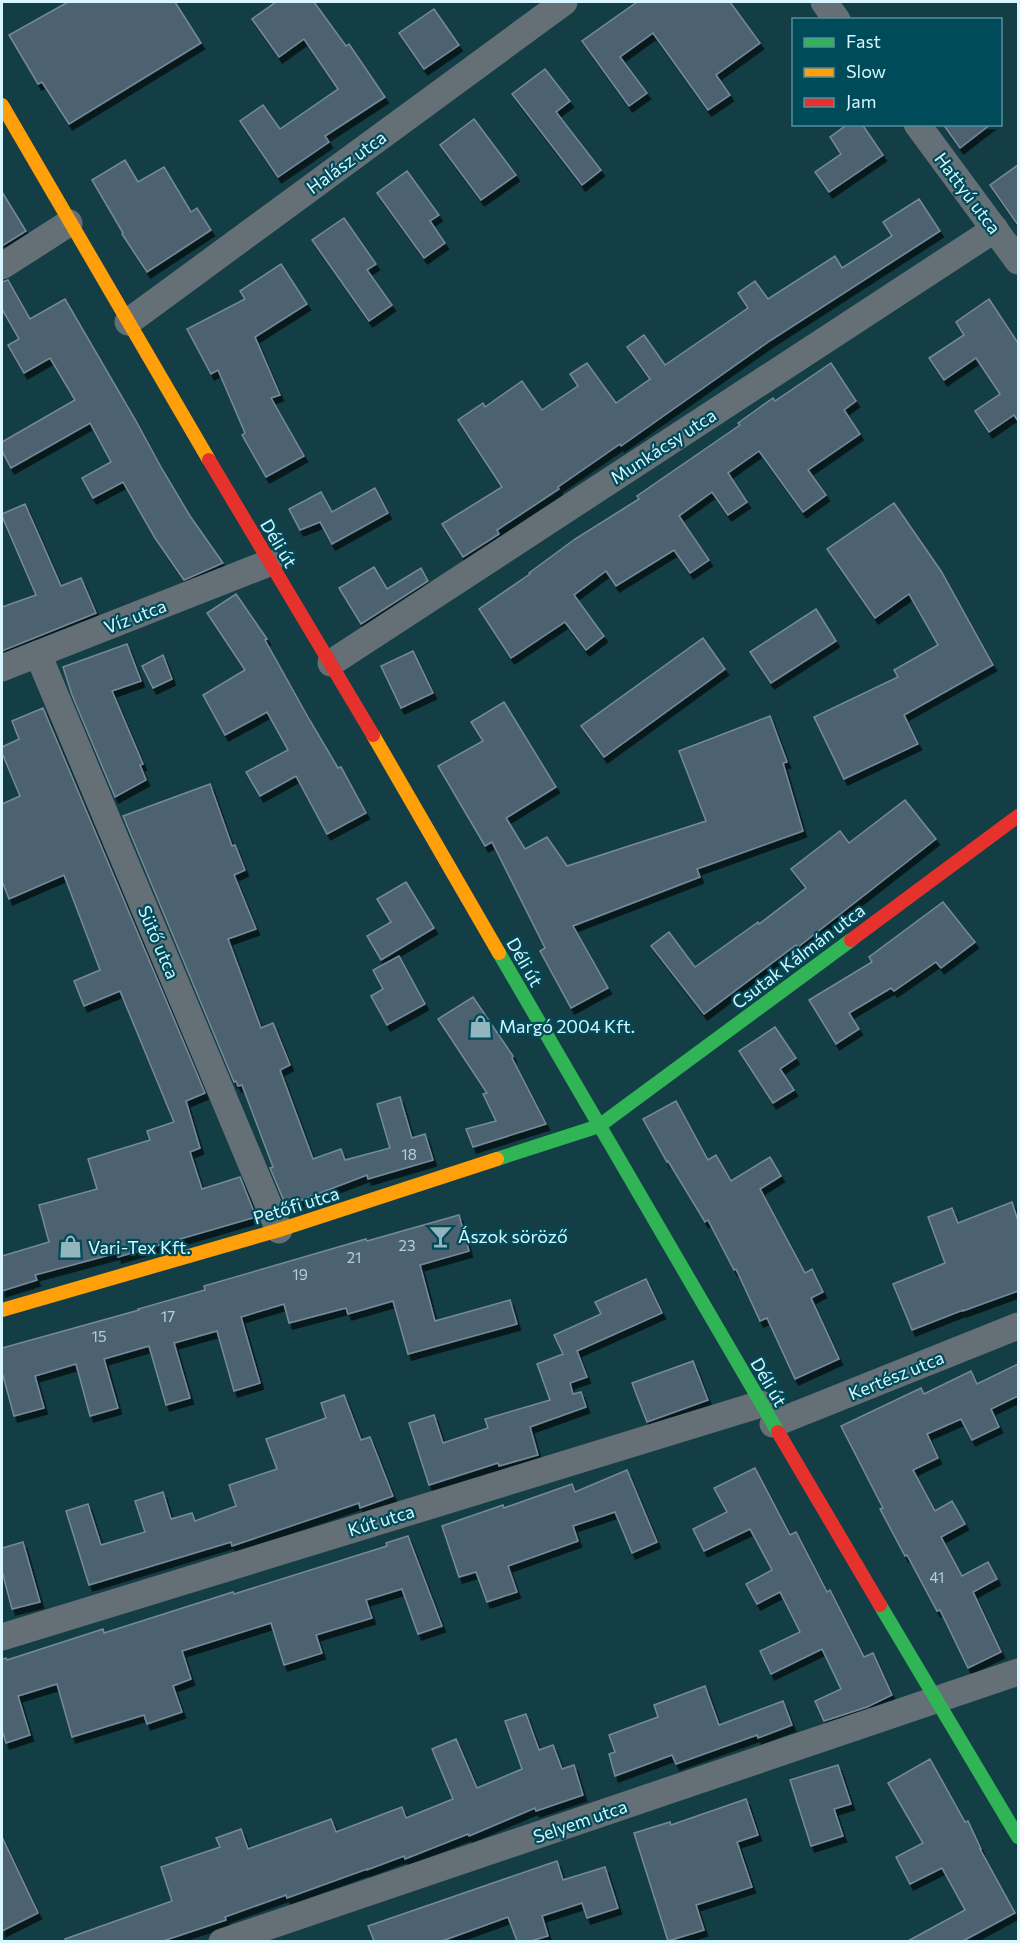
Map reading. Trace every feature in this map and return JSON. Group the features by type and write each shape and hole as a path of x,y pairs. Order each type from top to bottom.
{"street":[{"name":"Halász utca","path":"128,322 564,2"},
{"path":"824,2 836,18"},
{"name":"Déli út","path":"2,105 269,563 331,663 767,1414 1018,1837"},
{"name":"Hattyú utca","path":"918,126 1018,261"},
{"path":"2,266 69,223"},
{"name":"Munkácsy utca","path":"331,663 995,229"},
{"name":"Víz utca","path":"2,668 269,563"},
{"name":"Sütő utca","path":"38,654 279,1230"},
{"name":"Csutak Kálmán utca","path":"600,1126 1018,816"},
{"name":"Petőfi utca","path":"2,1310 279,1230 600,1126"},
{"name":"Kertész utca","path":"767,1414 1018,1326"},
{"name":"Kút utca","path":"2,1636 767,1414"},
{"name":"Selyem utca","path":"222,1941 1018,1672"}],"building":[{"path":"68,2 175,2 201,43 69,124 42,82 38,84 9,35"},
{"path":"276,2 314,2 346,46 349,44 385,97 325,136 329,142 278,177 240,121 263,105 280,129 338,89 304,39 279,57 252,19"},
{"path":"637,2 730,2 760,43 716,75 730,95 708,110 653,33 620,57 647,93 629,106 582,41"},
{"path":"434,9 459,45 424,69 399,33"},
{"path":"545,69 570,101 556,112 601,170 582,185 512,94"},
{"path":"474,119 516,175 481,200 440,145"},
{"path":"845,126 863,126 883,155 829,192 815,172 841,154 830,137"},
{"path":"944,126 988,126 960,148"},
{"path":"125,160 138,182 164,167 191,212 197,208 211,230 147,272 122,234 92,180"},
{"path":"1018,165 1018,225 990,185"},
{"path":"407,171 439,215 430,221 445,243 424,258 377,193"},
{"path":"2,192 26,231 2,246"},
{"path":"919,199 940,231 771,340 621,446 620,444 558,487 559,489 497,530 499,534 463,557 442,524 502,487 458,420 483,403 485,407 522,381 542,410 578,386 570,374 587,363 616,403 650,379 627,347 644,335 665,365 748,308 738,293 755,281 768,299 835,256 842,268 892,236 883,222"},
{"path":"344,218 376,264 367,270 392,305 369,321 312,240"},
{"path":"281,264 307,304 255,337 280,395 271,398 304,456 266,477 242,435 245,433 218,370 211,374 187,329 245,299 240,291"},
{"path":"8,280 30,319 65,299 190,516 223,563 184,580 155,538 123,482 93,498 82,478 111,462 90,423 11,468 2,451 2,442 75,400 50,358 24,373 8,345 19,339 2,309 2,282"},
{"path":"989,299 1018,343 1018,421 1014,415 989,432 975,411 1000,394 976,358 944,380 929,358 964,335 956,322"},
{"path":"831,363 856,401 844,410 860,434 808,470 826,495 803,512 759,451 728,473 747,502 728,515 712,492 679,516 709,560 690,573 674,550 616,586 606,571 574,595 604,636 586,650 565,622 511,658 479,609 575,539 639,499 637,496 740,425 738,423 773,398 775,401"},
{"path":"375,488 388,513 332,544 320,522 300,530 289,509 321,492 332,512"},
{"path":"894,503 941,571 993,665 904,715 918,744 844,779 814,717 898,677 894,670 938,645 909,594 875,618 827,549"},
{"path":"25,504 61,586 81,578 96,613 2,651 2,607 36,595 2,516"},
{"path":"374,567 387,589 421,568 428,581 361,624 339,588"},
{"path":"236,594 267,639 265,640 309,719 338,768 341,767 366,813 327,834 296,776 260,796 246,772 288,750 267,712 225,735 203,695 245,670 207,613"},
{"path":"816,609 836,641 771,683 750,652"},
{"path":"703,638 725,669 604,757 581,726"},
{"path":"127,644 141,681 112,691 143,764 140,765 146,780 115,797 72,695 63,667"},
{"path":"413,651 433,693 401,708 381,666"},
{"path":"163,655 172,679 153,688 142,666"},
{"path":"504,702 556,787 506,818 525,849 547,837 567,866 706,821 679,751 770,716 787,762 783,763 803,831 697,869 700,877 573,926 608,988 571,1008 540,951 545,948 492,842 485,846 438,766 483,741 471,722"},
{"path":"43,708 205,1093 186,1101 200,1148 190,1152 202,1189 240,1177 256,1217 118,1257 117,1253 35,1275 37,1280 2,1291 2,1256 49,1242 39,1205 97,1189 88,1159 150,1140 147,1131 174,1122 120,991 84,1006 74,981 100,970 64,875 9,899 2,881 2,804 20,796 2,753 2,747 19,739 12,721"},
{"path":"210,784 232,846 235,845 245,870 234,875 256,929 228,939 261,1028 273,1023 290,1065 280,1070 313,1159 341,1149 345,1160 390,1148 377,1104 400,1097 412,1138 425,1134 433,1160 368,1179 367,1175 286,1206 270,1168 273,1167 242,1085 238,1086 236,1081 234,1082 123,816"},
{"path":"905,800 936,839 798,947 796,945 704,1014 651,946 669,932 695,967 758,922 759,924 806,888 791,869 840,831 849,843"},
{"path":"406,882 434,928 381,960 367,936 391,922 377,899"},
{"path":"943,902 975,942 941,968 936,962 894,991 891,988 849,1013 859,1029 836,1044 809,1000 872,962 869,957"},
{"path":"399,956 425,1004 387,1025 371,996 383,989 373,970"},
{"path":"473,997 513,1056 546,1124 473,1147 466,1129 496,1121 483,1094 487,1093 438,1019"},
{"path":"775,1027 796,1058 780,1069 794,1090 773,1103 739,1051"},
{"path":"676,1101 708,1160 716,1155 731,1181 770,1157 781,1176 760,1189 805,1273 812,1269 823,1292 811,1298 839,1359 795,1379 767,1318 760,1321 736,1269 734,1270 708,1220 705,1222 643,1119"},
{"path":"1012,1202 1018,1221 1018,1291 912,1330 893,1284 945,1263 928,1217 952,1208 958,1223"},
{"path":"459,1215 469,1251 420,1265 435,1321 510,1300 517,1324 408,1354 393,1301 348,1314 346,1308 289,1323 284,1304 241,1317 260,1383 234,1391 217,1331 174,1343 190,1398 166,1405 149,1346 104,1359 118,1408 90,1416 76,1364 35,1376 44,1408 14,1416 2,1372 2,1348 205,1290 204,1286 366,1239 367,1241"},
{"path":"646,1279 662,1313 577,1351 587,1377 570,1383 573,1394 581,1392 586,1407 530,1427 538,1455 499,1466 498,1463 429,1485 409,1423 434,1415 443,1443 488,1428 485,1419 550,1400 537,1364 563,1354 554,1335 601,1314 595,1302"},
{"path":"693,1361 708,1400 647,1422 632,1383"},
{"path":"1018,1364 1018,1396 991,1409 999,1427 972,1440 961,1419 927,1434 938,1458 913,1470 935,1511 952,1501 965,1524 941,1537 962,1576 988,1562 997,1579 973,1592 1001,1652 968,1668 940,1610 937,1611 880,1509 883,1508 841,1426 921,1388 924,1394 971,1371 977,1384"},
{"path":"344,1395 361,1440 370,1437 393,1496 360,1508 359,1503 232,1546 231,1542 89,1585 66,1511 88,1504 101,1545 145,1532 135,1501 163,1492 171,1519 192,1513 195,1521 236,1506 229,1485 277,1469 266,1439 326,1418 321,1403"},
{"path":"755,1468 790,1535 796,1532 827,1592 830,1590 864,1657 873,1653 892,1695 867,1707 824,1721 815,1701 841,1689 822,1649 771,1674 760,1651 800,1632 780,1592 757,1604 746,1584 772,1570 750,1529 704,1551 693,1529 727,1512 714,1488"},
{"path":"627,1470 657,1542 632,1553 615,1512 573,1526 578,1541 508,1566 517,1592 487,1602 476,1572 459,1577 442,1526 503,1505 504,1508 572,1484 575,1492"},
{"path":"408,1536 442,1626 418,1634 402,1589 366,1600 372,1618 316,1635 322,1653 284,1665 271,1623 182,1651 191,1679 173,1686 182,1712 147,1724 144,1715 72,1737 57,1684 18,1696 30,1735 6,1743 2,1730 2,1659 7,1660 103,1629 104,1633 233,1592 234,1594 387,1546 386,1543"},
{"path":"23,1542 40,1602 12,1609 2,1571 2,1548"},
{"path":"705,1686 719,1725 783,1701 792,1725 676,1764 672,1755 615,1776 609,1754 615,1752 609,1735 658,1717 654,1705"},
{"path":"526,1714 539,1750 553,1745 562,1769 574,1765 583,1795 536,1811 535,1808 469,1836 468,1834 405,1859 404,1856 287,1898 286,1895 225,1917 226,1920 163,1941 66,1941 65,1939 172,1901 161,1867 220,1847 216,1838 241,1829 248,1849 331,1819 336,1832 402,1807 406,1818 453,1799 432,1749 456,1739 477,1788 522,1769 505,1721"},
{"path":"930,1759 965,1822 968,1821 980,1849 1015,1913 963,1941 908,1941 965,1910 942,1868 910,1884 896,1857 923,1843 888,1783"},
{"path":"838,1765 851,1804 834,1809 843,1836 811,1846 790,1780"},
{"path":"746,1799 758,1835 737,1842 752,1887 696,1905 704,1930 668,1941 634,1833 670,1822 671,1825"},
{"path":"2,1837 38,1913 2,1931"},
{"path":"557,1861 563,1880 605,1867 618,1908 587,1918 582,1903 542,1916 548,1936 531,1941 517,1941 508,1917 442,1941 374,1941 368,1926"}],"traffic: fast":[{"path":"497,1159 599,1126 851,940"},
{"path":"499,953 778,1432"},
{"path":"880,1605 1018,1837"}],"traffic: slow":[{"path":"2,105 209,460"},
{"path":"373,735 499,953"},
{"path":"2,1310 279,1230 497,1159"}],"traffic: jam":[{"path":"209,460 373,735"},
{"path":"851,940 1018,816"},
{"path":"778,1432 880,1605"}],"place":[{"name":"Margó 2004 Kft.","path":"481,1026"},
{"name":"Ászok söröző","path":"440,1236"},
{"name":"Vari-Tex Kft.","path":"70,1247"}]}
